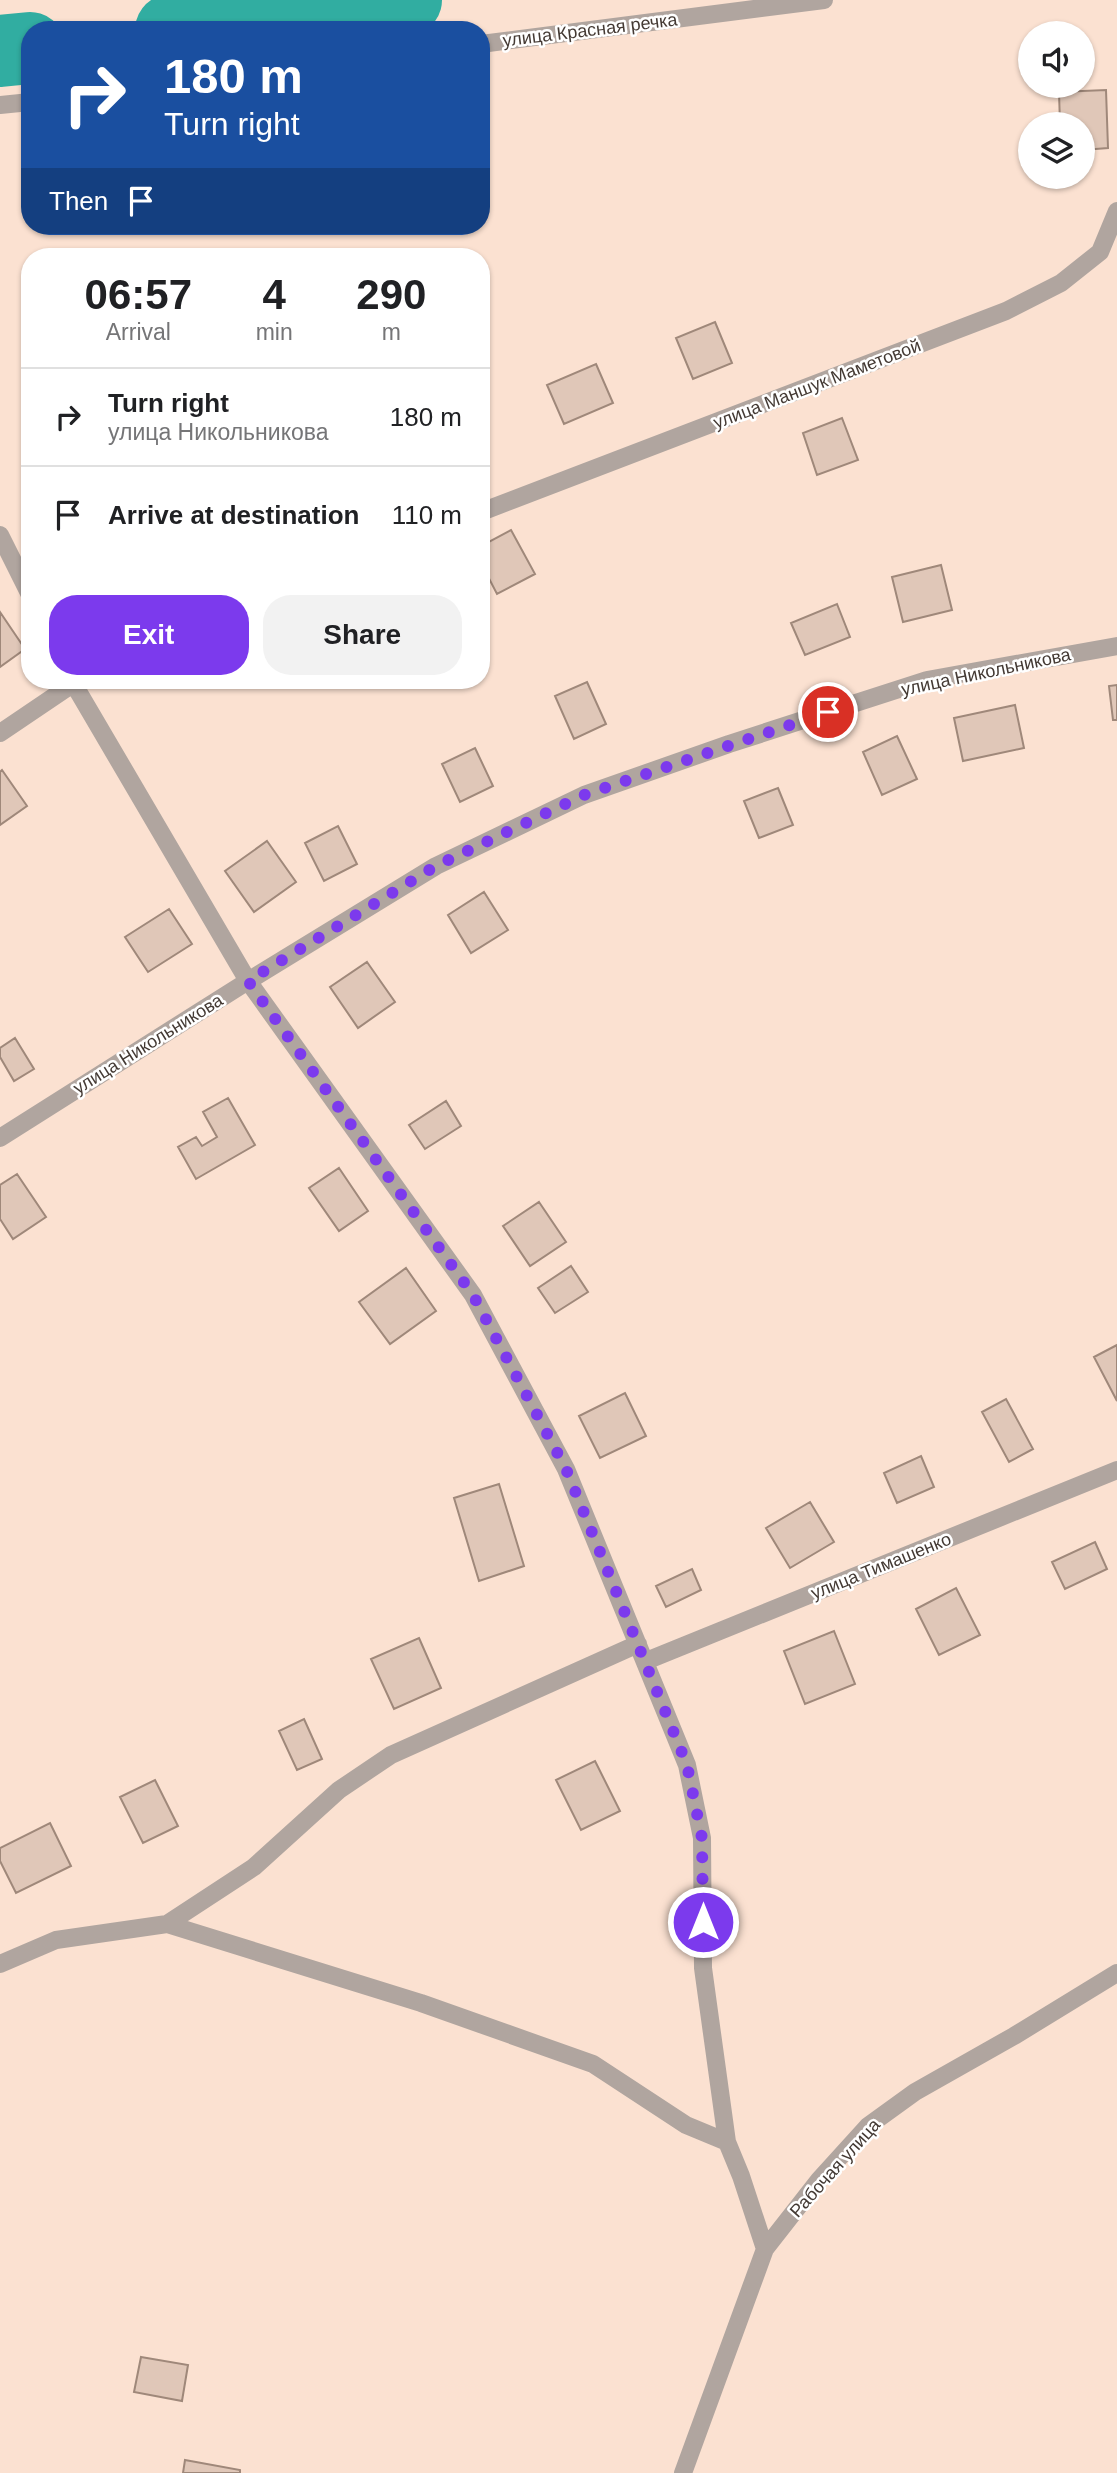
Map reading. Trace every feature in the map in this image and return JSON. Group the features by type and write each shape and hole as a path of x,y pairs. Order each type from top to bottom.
{"street":[{"name":"улица Красная речка","path":"490,43 824,0"},
{"path":"0,105 21,103"},
{"name":"улица Маншук Маметовой","path":"490,509 1006,311 1061,283 1100,252 1117,211"},
{"path":"0,535 21,577"},
{"name":"улица Никольникова","path":"0,1138 436,866 584,795 729,744 927,680 1117,646"},
{"path":"0,733 64,689"},
{"path":"78,689 248,981 473,1295 566,1469 687,1765 702,1838 703,1968 727,2142 765,2249"},
{"name":"улица Тимашенко","path":"646,1661 1117,1470"},
{"path":"0,1964 56,1941 167,1924 254,1867 339,1790 391,1755 638,1644"},
{"path":"167,1924 421,2003 593,2064 686,2125 727,2142"},
{"name":"Рабочая улица","path":"684,2473 765,2249 819,2180 868,2126 915,2092 1117,1973"}],"building":[{"path":"1095,90 1106,90 1108,148 1095,149 1095,112 1060,112 1059,98 1095,98"},
{"path":"715,322 732,363 693,379 676,338"},
{"path":"596,364 613,403 564,424 547,385"},
{"path":"842,418 858,460 817,475 803,433"},
{"path":"511,530 535,574 497,594 490,580 490,541"},
{"path":"941,565 952,610 903,622 892,577"},
{"path":"837,604 850,637 805,655 791,623"},
{"path":"0,612 21,643 21,652 0,667"},
{"path":"587,682 606,724 574,739 555,696"},
{"path":"1117,685 1117,720 1113,720 1109,686"},
{"path":"1015,705 1024,748 963,761 954,718"},
{"path":"897,736 917,779 882,795 863,752"},
{"path":"475,748 493,786 460,802 442,764"},
{"path":"2,770 27,806 0,825 0,772"},
{"path":"778,788 793,825 759,838 744,801"},
{"path":"338,826 357,864 324,881 305,843"},
{"path":"267,841 296,882 254,912 225,871"},
{"path":"484,892 508,930 471,953 448,915"},
{"path":"169,909 192,944 148,972 125,937"},
{"path":"367,962 395,1002 358,1028 330,987"},
{"path":"15,1038 34,1069 14,1081 0,1057 0,1048"},
{"path":"228,1098 255,1145 196,1179 178,1147 196,1137 202,1146 217,1137 203,1112"},
{"path":"446,1101 461,1126 425,1149 409,1125"},
{"path":"339,1168 368,1211 339,1231 309,1188"},
{"path":"17,1174 46,1217 13,1239 0,1219 0,1185"},
{"path":"539,1202 566,1242 530,1266 503,1226"},
{"path":"571,1266 588,1292 555,1313 538,1288"},
{"path":"406,1268 436,1311 390,1344 359,1302"},
{"path":"1117,1345 1117,1401 1094,1357"},
{"path":"625,1393 646,1436 600,1458 579,1416"},
{"path":"1006,1399 1033,1449 1009,1462 982,1412"},
{"path":"921,1456 934,1487 897,1503 884,1473"},
{"path":"499,1484 524,1566 479,1581 454,1498"},
{"path":"810,1502 834,1542 790,1568 766,1528"},
{"path":"1095,1542 1107,1569 1065,1589 1052,1562"},
{"path":"692,1569 701,1590 666,1607 656,1586"},
{"path":"956,1588 980,1635 939,1655 916,1609"},
{"path":"834,1631 855,1684 805,1704 784,1651"},
{"path":"419,1638 441,1688 394,1709 371,1659"},
{"path":"304,1719 322,1759 297,1770 279,1731"},
{"path":"595,1761 620,1811 581,1830 556,1780"},
{"path":"155,1780 178,1826 143,1843 120,1797"},
{"path":"50,1823 71,1866 16,1893 0,1861 0,1848"},
{"path":"141,2357 188,2365 182,2401 134,2392"},
{"path":"185,2460 240,2470 240,2473 183,2473"}],"waterway":[{"path":"242,21 406,0"},
{"path":"0,51 21,49"}],"route":[{"path":"703,1922 702,1838 687,1765 566,1469 473,1295 248,981 436,866 584,795 828,712"}]}
